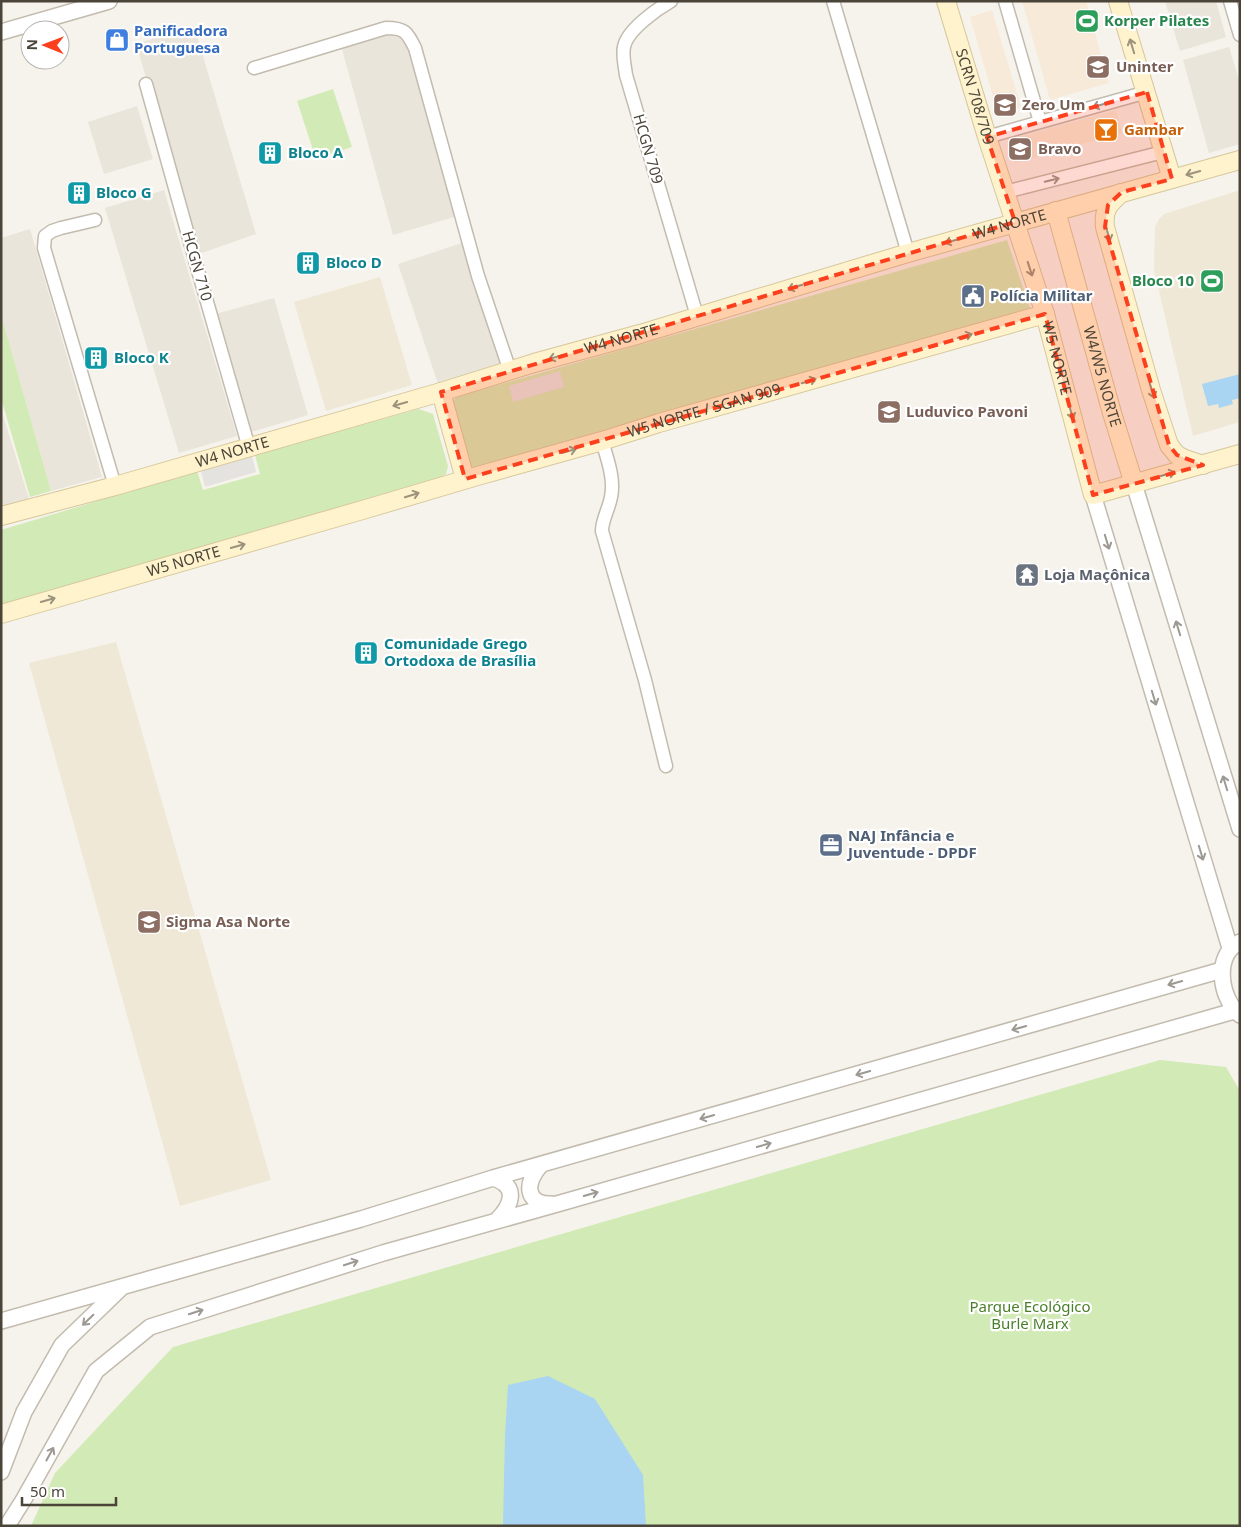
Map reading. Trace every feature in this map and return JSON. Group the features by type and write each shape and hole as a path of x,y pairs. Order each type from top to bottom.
{"main road":[{"name":"SCRN 708/709","path":"946,1 1015,222"},
{"path":"1118,1 1172,179"},
{"name":"W4 NORTE","path":"1,516 249,448 640,334 908,253 1240,160"},
{"path":"1122,192 1108,205 1104,219 1105,226 1151,390 1169,445 1177,455 1203,465"},
{"name":"W4/W5 NORTE","path":"1056,211 1112,413 1134,484"},
{"name":"W5 NORTE","path":"1015,222 1045,314 1093,496"},
{"name":"W5 NORTE / SGAN 909","path":"366,509 659,423 1045,314"},
{"path":"441,392 465,480"},
{"path":"1093,496 1240,454"},
{"name":"W5 NORTE","path":"1,614 366,509"}],"street":[{"path":"1,32 109,1"},
{"name":"HCGN 709","path":"672,1 658,8 628,36 624,46 623,57 626,75 697,316"},
{"path":"833,1 908,253"},
{"path":"1005,1 1040,122"},
{"path":"1230,1 1240,35"},
{"path":"254,68 386,28 404,30 415,48 478,276 510,371"},
{"name":"HCGN 710","path":"146,84 196,268 249,448"},
{"path":"987,137 1146,92"},
{"path":"1005,192 1164,152"},
{"path":"95,220 52,231 45,236 44,248 115,486"},
{"path":"602,441 612,485 612,496 602,523 602,531 606,551 645,680 666,766"},
{"path":"1134,484 1240,830"},
{"path":"7,1526 96,1372 150,1327 383,1253 496,1220 1237,1013 1224,992 1222,970 1235,945 1093,496"},
{"path":"1,1321 361,1218 493,1178 1222,970"},
{"path":"541,1165 532,1175 529,1189 531,1194 539,1203 557,1204"},
{"path":"493,1178 506,1185 511,1199 508,1207 496,1220"},
{"path":"1,1472 24,1412 62,1345 123,1286"}],"highlighted area":[{"path":"1147,92 1172,179 1122,192 1108,205 1105,227 1169,445 1177,455 1203,465 1093,495 1045,314 465,479 441,392 1015,222 987,137"}],"shaded area":[{"path":"1022,1 1086,1 1109,83 1050,100"},
{"path":"1165,1 1216,1 1226,37 1180,51"},
{"path":"992,10 1021,107 998,114 970,17"},
{"path":"194,26 256,234 199,254 136,44"},
{"path":"386,28 411,41 461,215 393,235 340,42"},
{"path":"1229,47 1240,83 1240,144 1209,153 1183,60"},
{"path":"137,106 153,159 104,174 88,122"},
{"path":"1116,110 1122,133 1015,163 1009,140"},
{"path":"164,190 237,436 179,453 105,208"},
{"path":"1240,190 1240,422 1193,436 1154,270 1155,227 1164,214"},
{"path":"30,229 102,477 51,491 1,314 1,238"},
{"path":"468,241 505,362 438,384 398,264"},
{"path":"380,277 412,385 326,411 294,302"},
{"path":"274,298 308,415 248,433 215,314"},
{"path":"560,371 564,387 513,402 509,386"},
{"path":"1,409 29,499 1,507"},
{"path":"252,456 256,472 205,487 201,471"},
{"name":"Sigma Asa Norte","path":"116,642 271,1180 180,1206 29,663"}],"green space":[{"path":"333,89 352,147 316,159 297,101"},
{"path":"1007,240 1030,308 471,468 450,407 456,397"},
{"path":"1,314 51,491 30,497 1,398"},
{"path":"419,409 433,414 448,466 446,474 439,479 1,605 1,530 197,471 203,490 260,474 255,455"},
{"name":"Parque Ecológico Burle Marx","path":"1160,1060 1226,1067 1240,1091 1240,1526 31,1526 55,1473 173,1347"}],"water":[{"path":"1240,374 1240,398 1232,400 1233,404 1219,408 1218,404 1208,406 1202,384"},
{"path":"548,1376 595,1399 643,1475 646,1526 503,1526 508,1385"}],"place":[{"name":"Korper Pilates","path":"1087,21"},
{"name":"Panificadora Portuguesa","path":"117,40"},
{"name":"Uninter","path":"1098,67"},
{"name":"Zero Um","path":"1005,105"},
{"name":"Gambar","path":"1106,130"},
{"name":"Bravo","path":"1020,149"},
{"name":"Bloco A","path":"270,153"},
{"name":"Bloco G","path":"79,193"},
{"name":"Bloco D","path":"308,263"},
{"name":"Bloco 10","path":"1212,281"},
{"name":"Polícia Militar","path":"973,296"},
{"name":"Bloco K","path":"96,358"},
{"name":"Luduvico Pavoni","path":"889,412"},
{"name":"Loja Maçônica","path":"1027,575"},
{"name":"Comunidade Grego Ortodoxa de Brasília","path":"366,653"},
{"name":"NAJ Infância e Juventude - DPDF","path":"831,845"},
{"name":"Sigma Asa Norte","path":"149,922"}]}
